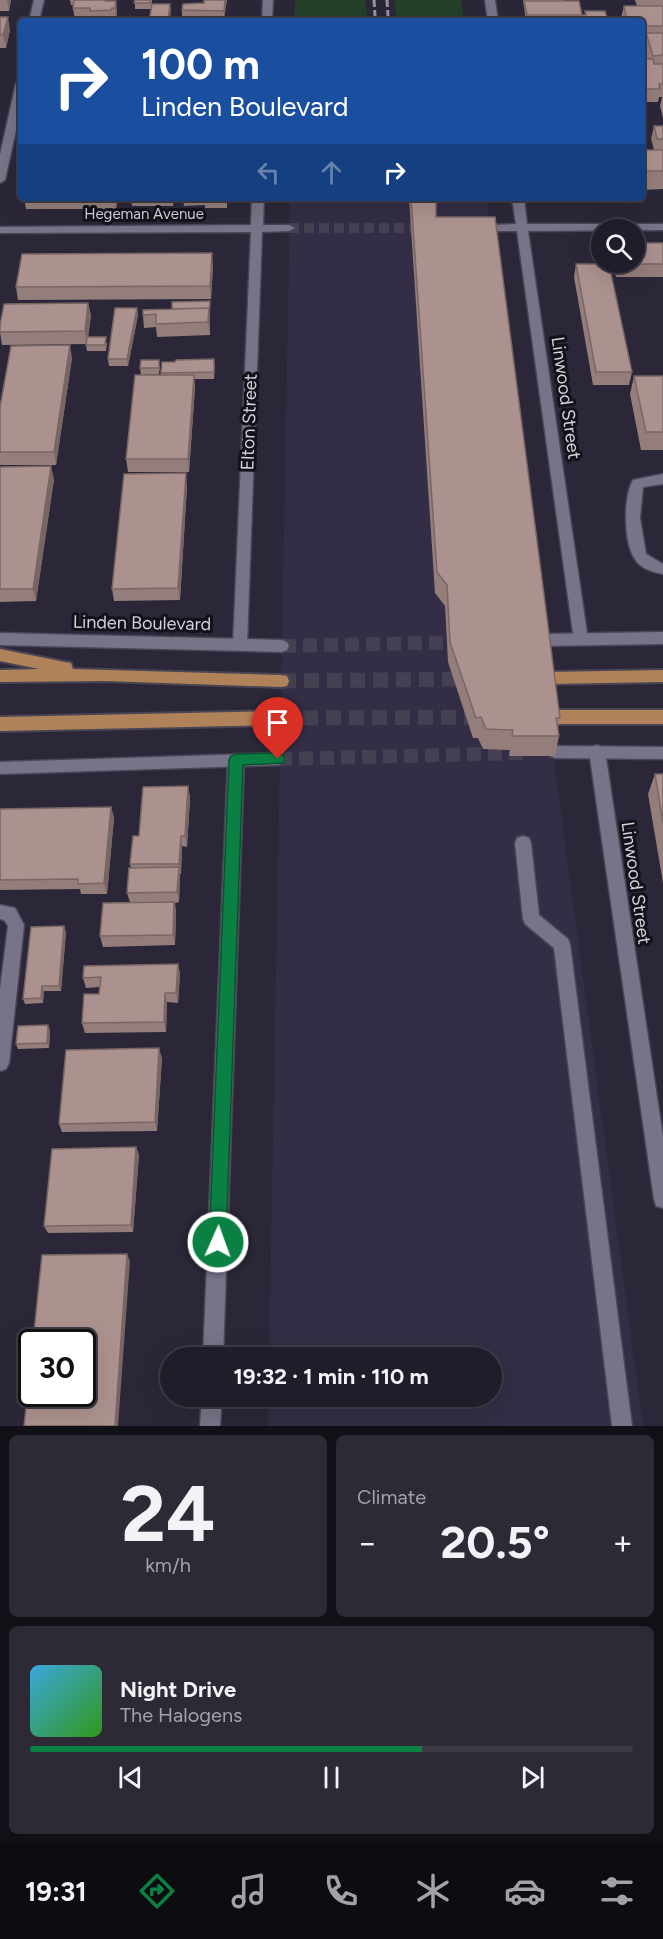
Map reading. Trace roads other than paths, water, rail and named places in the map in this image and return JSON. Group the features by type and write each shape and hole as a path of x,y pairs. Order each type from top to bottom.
{"highway":[{"path":"0,655 105,675"},
{"path":"0,676 105,675 281,681"},
{"path":"548,678 663,675"},
{"path":"553,717 663,717"},
{"path":"0,724 280,718"}],"street":[{"path":"35,18 39,0"},
{"path":"267,18 268,0"},
{"path":"490,0 493,18"},
{"path":"0,180 18,97"},
{"name":"Elton Street","path":"240,645 258,201"},
{"name":"Linwood Street","path":"518,201 581,640"},
{"path":"492,228 663,227"},
{"name":"Hegeman Avenue","path":"0,230 289,228"},
{"path":"663,479 638,483 633,493 639,553 649,564 663,569"},
{"path":"544,640 663,638"},
{"name":"Linden Boulevard","path":"0,639 282,646"},
{"name":"Linwood Street","path":"597,751 663,1199"},
{"path":"555,752 663,753"},
{"path":"0,768 278,759"},
{"path":"213,1347 236,760"},
{"path":"523,843 531,919 562,944 622,1426"},
{"path":"0,912 9,913 16,925 0,1063"},
{"path":"210,1426 211,1407"}],"tunnel":[{"path":"289,228 430,228"},
{"path":"282,646 466,642"},
{"path":"281,681 475,679"},
{"path":"280,718 489,717"},
{"path":"278,759 527,753"}],"railway":[{"path":"374,0 375,16"},
{"path":"387,0 388,16"}]}
